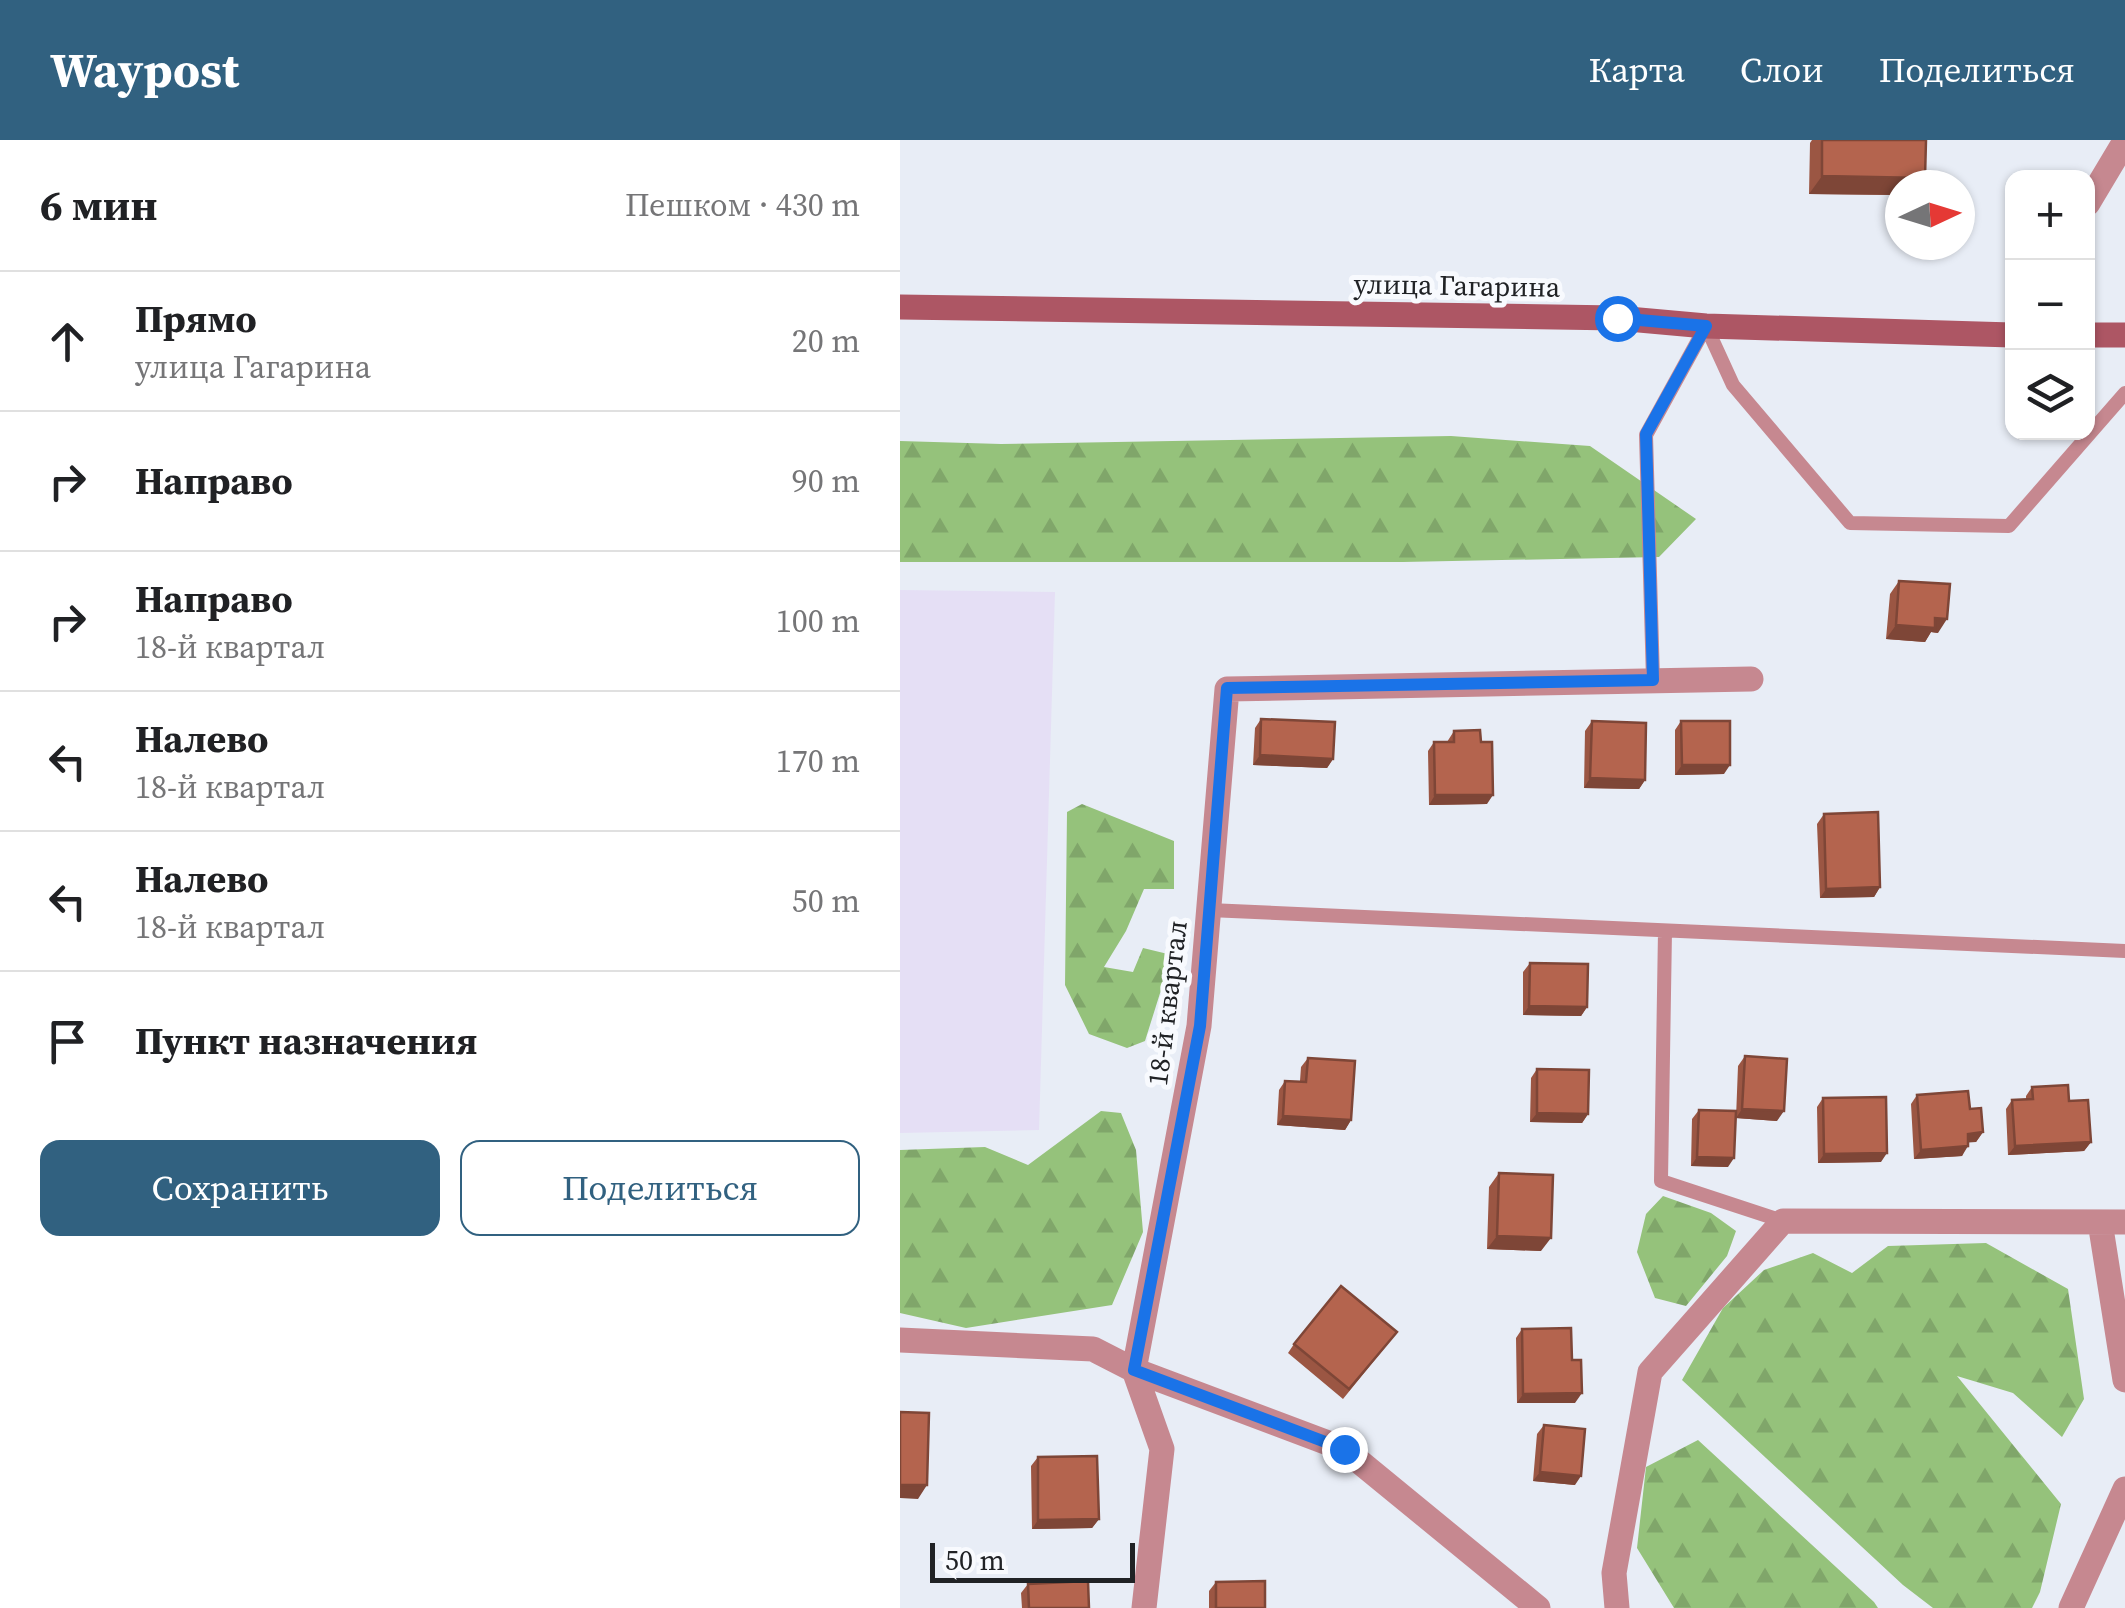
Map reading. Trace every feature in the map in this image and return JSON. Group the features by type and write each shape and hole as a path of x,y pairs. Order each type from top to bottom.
{"main road":[{"name":"улица Гагарина","path":"900,307 1617,318 1706,326 2005,335"},
{"path":"2095,335 2125,335"}],"street":[{"path":"2095,191 2125,142"},
{"name":"18-й квартал","path":"1134,1370 1200,1026 1227,688 1751,679"},
{"path":"1618,1608 1614,1573 1650,1372 1783,1221 2113,1222 2125,1380"},
{"path":"900,1340 1094,1349 1134,1370 1344,1449 1538,1608"},
{"path":"1134,1370 1162,1449 1144,1608"},
{"path":"2071,1608 2125,1489"}],"lane":[{"path":"1706,326 1734,385 1850,523 2009,526 2125,393"},
{"path":"1653,680 1646,434 1706,326"},
{"path":"1209,910 2125,951"},
{"path":"1665,931 1661,1181 1783,1221"}],"shaded area":[{"path":"900,590 1055,592 1039,1130 900,1133"}],"green space":[{"path":"1451,436 1590,446 1696,519 1659,557 1403,562 900,562 900,441 1001,444"},
{"path":"1082,804 1174,841 1174,889 1144,889 1126,931 1104,967 1133,972 1143,948 1172,955 1145,1041 1127,1048 1089,1034 1065,985 1067,812"},
{"path":"1101,1111 1121,1113 1136,1150 1143,1232 1112,1305 966,1328 900,1313 900,1150 985,1147 1028,1165"},
{"path":"1663,1196 1711,1213 1736,1231 1727,1256 1686,1306 1655,1298 1637,1252 1646,1214"},
{"path":"1986,1243 2068,1289 2084,1399 2062,1437 2013,1393 1957,1376 2061,1504 2040,1592 2032,1608 1933,1608 1903,1585 1682,1380 1723,1308 1764,1270 1813,1253 1852,1273 1888,1246"},
{"path":"1698,1440 1878,1608 1674,1608 1637,1548 1646,1467"}],"building":[{"path":"1822,140 1926,140 1925,170 1885,170 1885,177 1822,176"},
{"path":"1899,581 1950,584 1947,619 1935,618 1935,628 1896,625"},
{"path":"1261,719 1335,722 1333,759 1260,755"},
{"path":"1592,721 1646,723 1645,780 1590,778"},
{"path":"1681,721 1730,721 1730,765 1682,765"},
{"path":"1480,730 1481,742 1492,742 1493,795 1435,795 1434,742 1454,742 1454,731"},
{"path":"1878,812 1880,887 1826,889 1824,814"},
{"path":"1530,963 1588,964 1587,1007 1529,1006"},
{"path":"1745,1056 1787,1059 1784,1111 1742,1109"},
{"path":"1308,1058 1355,1061 1351,1120 1283,1116 1285,1081 1306,1082"},
{"path":"1537,1069 1589,1070 1588,1114 1537,1113"},
{"path":"2068,1085 2069,1101 2088,1100 2091,1142 2015,1146 2012,1100 2033,1099 2032,1087"},
{"path":"1968,1091 1970,1109 1981,1108 1983,1132 1968,1134 1968,1146 1921,1150 1917,1095"},
{"path":"1886,1097 1887,1153 1824,1154 1823,1098"},
{"path":"1699,1110 1736,1111 1734,1158 1697,1157"},
{"path":"1499,1173 1553,1175 1551,1238 1497,1236"},
{"path":"1341,1286 1397,1332 1349,1389 1294,1344"},
{"path":"1571,1328 1572,1360 1581,1360 1582,1393 1523,1394 1522,1329"},
{"path":"900,1412 929,1413 927,1485 900,1485"},
{"path":"1544,1425 1585,1429 1581,1476 1540,1472"},
{"path":"1097,1456 1099,1519 1038,1520 1038,1457"},
{"path":"1088,1581 1089,1608 1029,1608 1028,1584"},
{"path":"1265,1581 1265,1608 1216,1608 1216,1582"}],"route":[{"path":"1344,1449 1134,1370 1200,1026 1227,688 1653,680 1646,434 1706,326 1617,318"}]}
